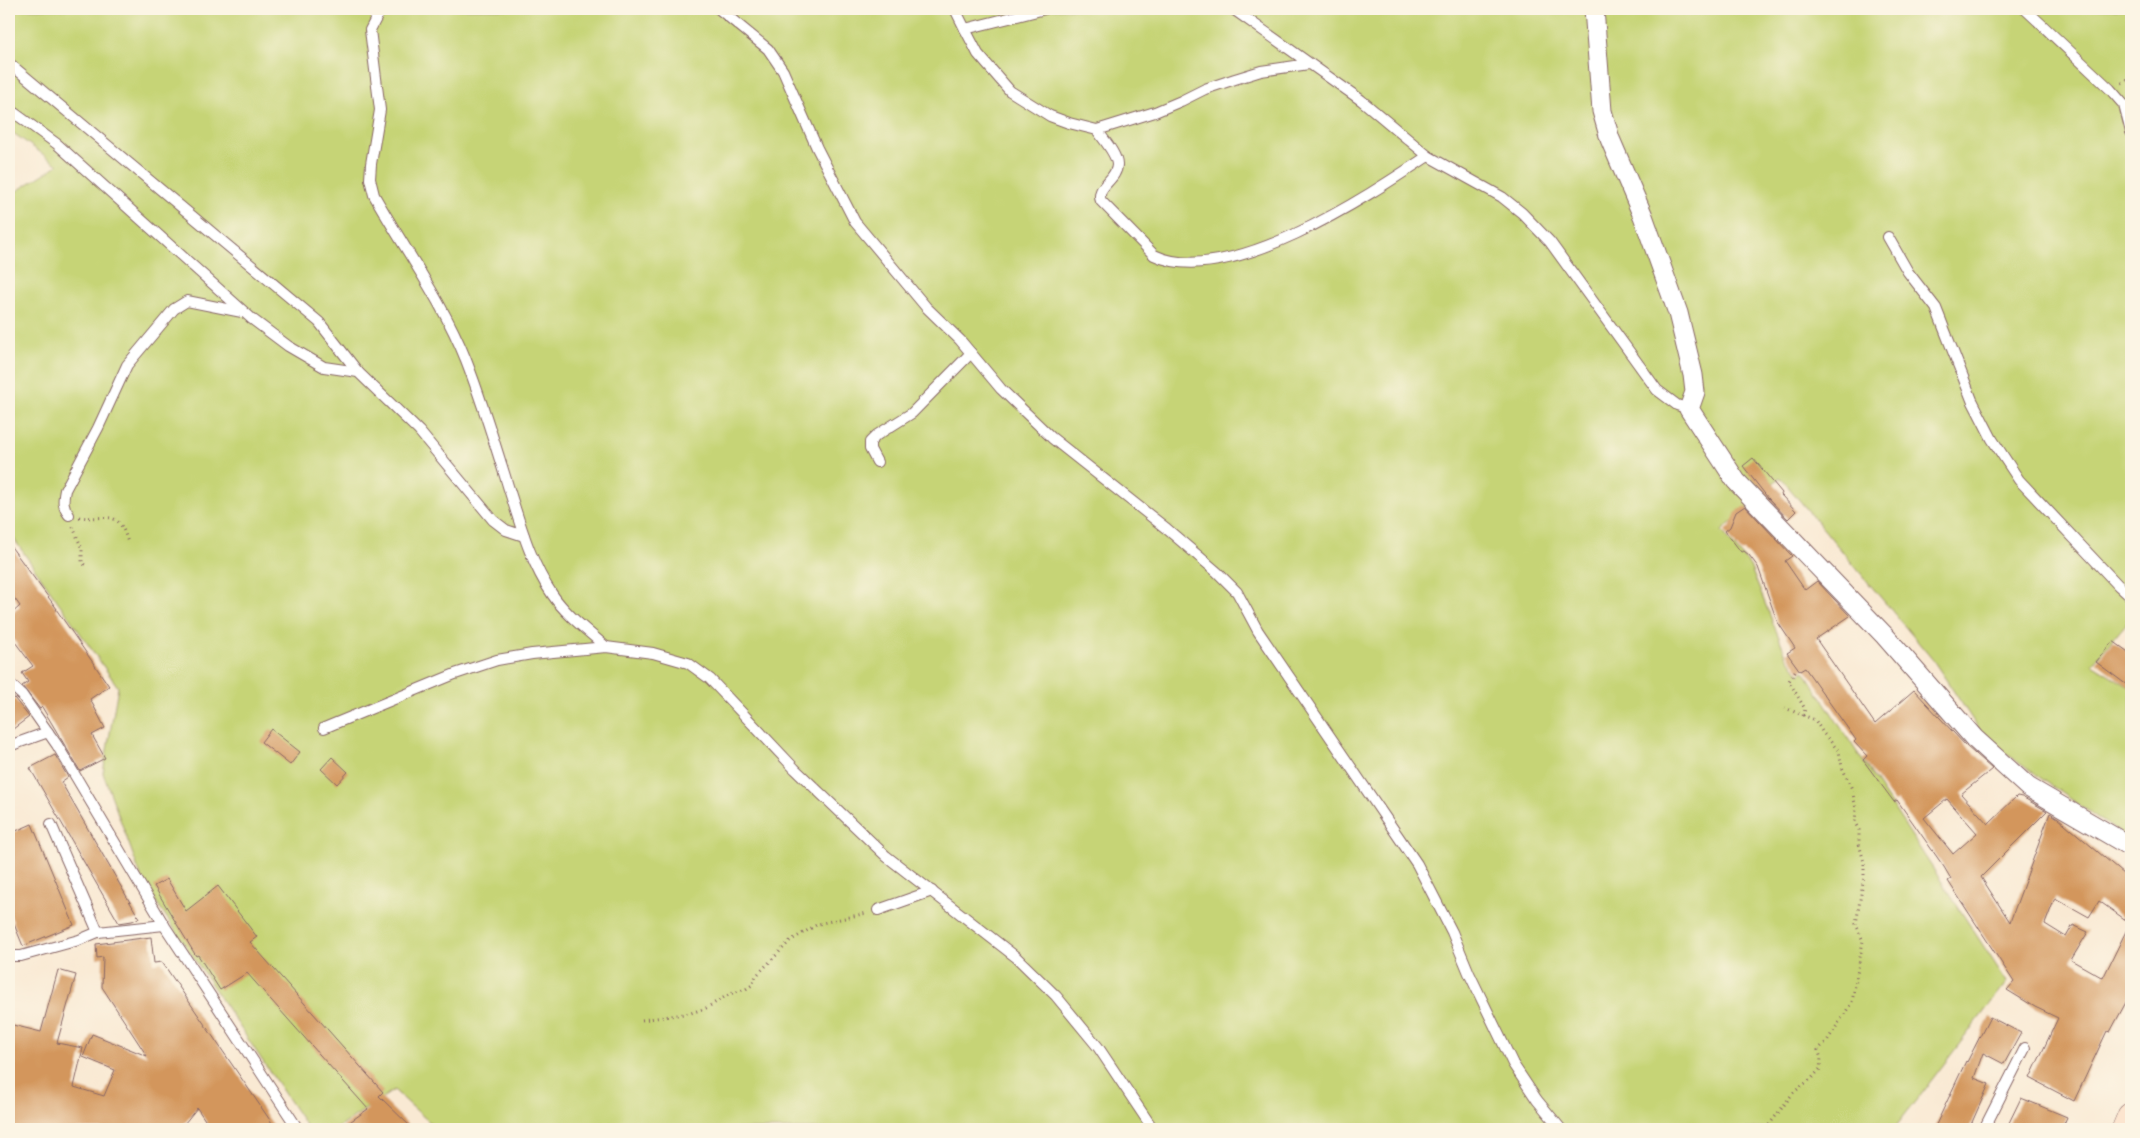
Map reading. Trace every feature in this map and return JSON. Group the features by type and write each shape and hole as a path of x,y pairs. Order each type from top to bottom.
{"main road":[{"path":"2126,1129 2131,1117"}],"street":[{"path":"1594,9 1602,110 1610,139 1643,216 1678,313 1693,375 1695,392 1690,409 1736,481 1880,629 1974,738 2028,787 2131,847"}],"lane":[{"path":"381,9 370,30 380,110 371,164 370,179 374,195 450,324 460,346 493,437 524,536 542,578 552,595 566,611 606,648"},
{"path":"719,9 768,49 783,71 817,148 855,222 926,307 971,354 1001,390 1052,438 1167,529 1237,592 1258,631 1417,864 1452,932 1469,973 1513,1064 1537,1100 1562,1129"},
{"path":"955,9 978,54 1010,91 1050,116 1096,130 1155,112 1204,89 1235,79 1261,71 1309,64"},
{"path":"965,29 1045,9"},
{"path":"1233,9 1361,100 1428,156 1502,197 1522,213 1550,242 1657,390 1677,405 1690,409"},
{"path":"2025,9 2110,89 2124,105 2131,132"},
{"path":"9,63 319,322 358,372 419,431 493,520 506,530 524,536"},
{"path":"9,109 57,144 243,312 288,346 324,368 358,372"},
{"path":"1096,130 1114,156 1117,166 1113,176 1101,189 1101,201 1154,255 1162,259 1188,262 1232,258 1282,239 1340,213 1428,156"},
{"path":"1888,237 1908,272 1936,308 1972,400 1992,439 2019,480 2131,597"},
{"path":"69,515 65,510 63,501 65,490 98,428 127,364 155,329 174,309 188,301 243,312"},
{"path":"877,462 870,449 870,442 877,435 912,413 971,354"},
{"path":"324,728 455,674 497,660 532,654 606,648 653,653 688,662 710,679 849,823 886,856 1016,957 1056,996 1098,1047 1153,1129"},
{"path":"9,683 22,695 48,732 164,925 298,1129"},
{"path":"9,746 48,732"},
{"path":"51,824 98,932"},
{"path":"878,910 932,891"},
{"path":"9,956 21,956 79,940 98,932 164,925"},
{"path":"1984,1129 2025,1048"}],"path":[{"path":"85,565 82,562 82,549 75,536 69,515 74,514 80,517 118,520 123,526 128,543"},
{"path":"1795,670 1789,681 1805,709 1803,716"},
{"path":"1766,1129 1793,1093 1814,1076 1820,1068 1821,1058 1818,1050 1827,1040 1852,1002 1863,941 1856,924 1864,876 1864,862 1859,844 1859,830 1855,824 1855,798 1840,761 1838,751 1815,720 1785,708"},
{"path":"642,1020 691,1013 706,1008 730,994 752,985 756,976 790,941 809,929 818,924 878,910"}],"green space":[{"path":"9,9 2131,9 2131,618 2092,664 2131,688 2131,841 1986,740 1933,660 1780,477 1722,531 1750,566 1786,655 1800,674 1804,671 2007,982 1894,1129 437,1129 394,1090 336,1129 308,1129 143,882 103,773 118,687 9,532 9,196 58,165 9,130"}],"building":[{"path":"1753,458 1782,493 1781,495 1796,511 1788,519 1768,498 1743,466"},
{"path":"1745,506 1792,556 1785,561 1805,590 1817,581 1850,616 1816,639 1875,724 1914,690 1966,746 1992,769 1961,794 1988,824 2017,796 2047,811 1981,877 2010,922 2050,813 2131,880 2131,993 2110,1032 2107,1031 2074,1101 2030,1078 2058,1018 2007,990 2014,982 1948,881 1951,879 1944,867 1897,800 1894,802 1863,760 1867,756 1854,742 1856,740 1805,668 1800,671 1787,653 1795,648 1777,621 1758,567 1749,555 1744,551 1741,552 1725,531 1730,527 1736,512","holes":["1947,799 1977,833 1953,854 1924,818","2055,898 2089,917 2099,901 2130,923 2103,978 2071,960 2088,932 2073,925 2066,937 2045,924"]},
{"path":"9,544 57,609 109,686 90,699 105,728 92,735 105,758 80,771 42,707 40,709 22,686 28,682 22,673 33,666 9,634 9,616 20,606 9,591"},
{"path":"2113,641 2131,654 2131,688 2096,662"},
{"path":"11,694 29,717 9,732 9,696"},
{"path":"271,729 300,752 290,765 261,742"},
{"path":"55,755 68,777 61,782 139,918 119,923 30,768"},
{"path":"332,757 348,772 337,784 321,769"},
{"path":"32,824 74,925 23,946 9,912 9,834"},
{"path":"167,879 186,911 218,886 257,937 250,942 383,1092 379,1096 413,1129 340,1129 368,1109 247,973 220,990 198,955 196,956 154,886"},
{"path":"151,937 154,963 162,962 276,1129 211,1129 197,1108 180,1129 9,1129 9,1096 13,1080 9,1079 9,1024 41,1032 58,970 76,975 57,1043 83,1048 74,1087 104,1096 115,1070 83,1057 92,1034 147,1056 102,987 103,957 97,958 96,944"},
{"path":"1990,1017 2021,1033 2004,1064 1983,1053 1974,1078 1989,1084 1969,1129 1934,1129 1966,1061"},
{"path":"2021,1098 2067,1117 2062,1129 2006,1129"}]}
